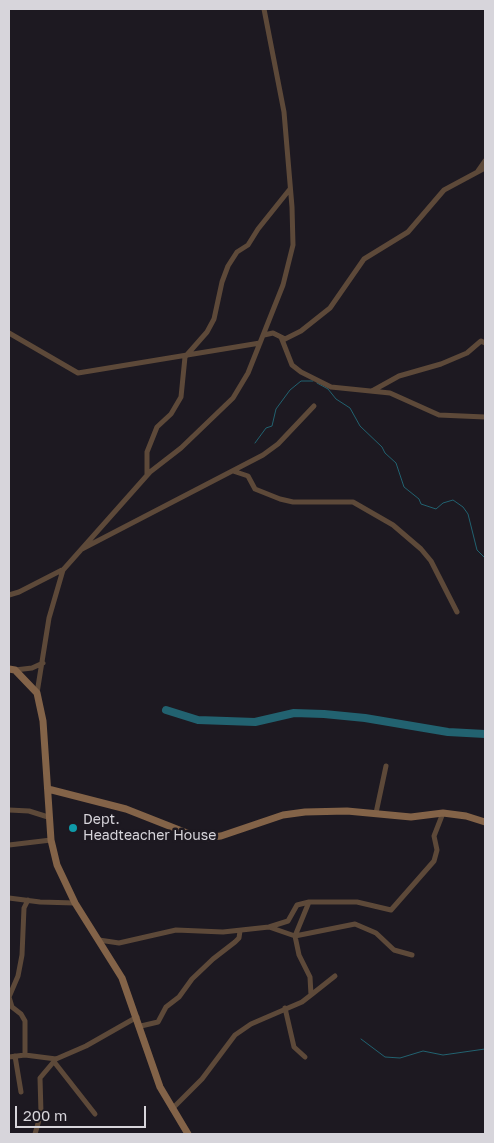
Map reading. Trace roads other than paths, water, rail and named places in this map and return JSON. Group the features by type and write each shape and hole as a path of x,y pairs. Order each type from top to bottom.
{"street":[{"path":"188,1134 160,1087 141,1026 122,978 75,903 57,865 48,817 48,789 42,721 37,693 44,663 49,618 63,570 147,475 182,448 233,398 245,380 283,285 292,254 290,189 284,112 264,9"},
{"path":"478,170 485,161"},
{"path":"264,334 273,333 285,339 293,337 330,308 364,259 408,232 444,190 478,170 485,168"},
{"path":"147,475 147,452 157,427 171,414 181,397 185,357 207,332 214,319 222,282 233,258 248,244 290,189"},
{"path":"9,333 78,373 260,344"},
{"path":"281,337 288,359 301,372 331,387 390,393 439,415 485,417"},
{"path":"372,391 399,376 441,364 467,353 481,341 485,342"},
{"path":"79,550 263,455 278,444 314,406"},
{"path":"233,471 243,473 260,492 280,499 293,502 353,502 393,525 416,543 431,561 457,612"},
{"path":"9,595 63,570"},
{"path":"12,669 32,668 44,663"},
{"path":"12,669 37,693"},
{"path":"376,812 386,766"},
{"path":"48,789 126,809 192,836 204,838 221,836 294,813 376,812 411,816 444,813 466,816 485,822"},
{"path":"9,810 29,810 48,817"},
{"path":"99,940 113,944 176,930 216,932 269,927 290,920 297,904 309,902 357,902 392,910 396,908 414,883 434,861 437,850 434,836 444,813"},
{"path":"9,844 51,840"},
{"path":"9,898 75,903"},
{"path":"25,1055 25,1021 21,1014 11,1009 9,997 18,976 22,954 24,908 28,900"},
{"path":"309,902 295,936 299,955 310,977 310,995"},
{"path":"269,927 295,936 355,924 376,933 394,950 402,954 412,955"},
{"path":"141,1026 158,1022 166,1007 179,997 192,979 212,959 239,938 240,931"},
{"path":"172,1110 202,1078 235,1035 251,1024 302,1002 335,976"},
{"path":"285,1008 294,1047 305,1057"},
{"path":"35,1134 41,1114 40,1078 55,1061 137,1017"},
{"path":"21,1092 12,1056 25,1055 55,1061 95,1114"}],"waterway":[{"path":"255,443 266,428 272,426 276,409 290,390 301,381 313,381"},
{"path":"317,383 328,389 336,399 350,408 360,426 396,463 404,487 419,499 421,504 436,509 443,503 453,500 463,507 468,514 477,550 485,558"},
{"path":"166,710 198,720 255,722 294,713 324,714 365,718 448,732 485,734"},
{"path":"361,1039 385,1057 400,1058 423,1051 443,1055 485,1049"}],"place":[{"name":"Dept. Headteacher House","path":"73,828"}]}
